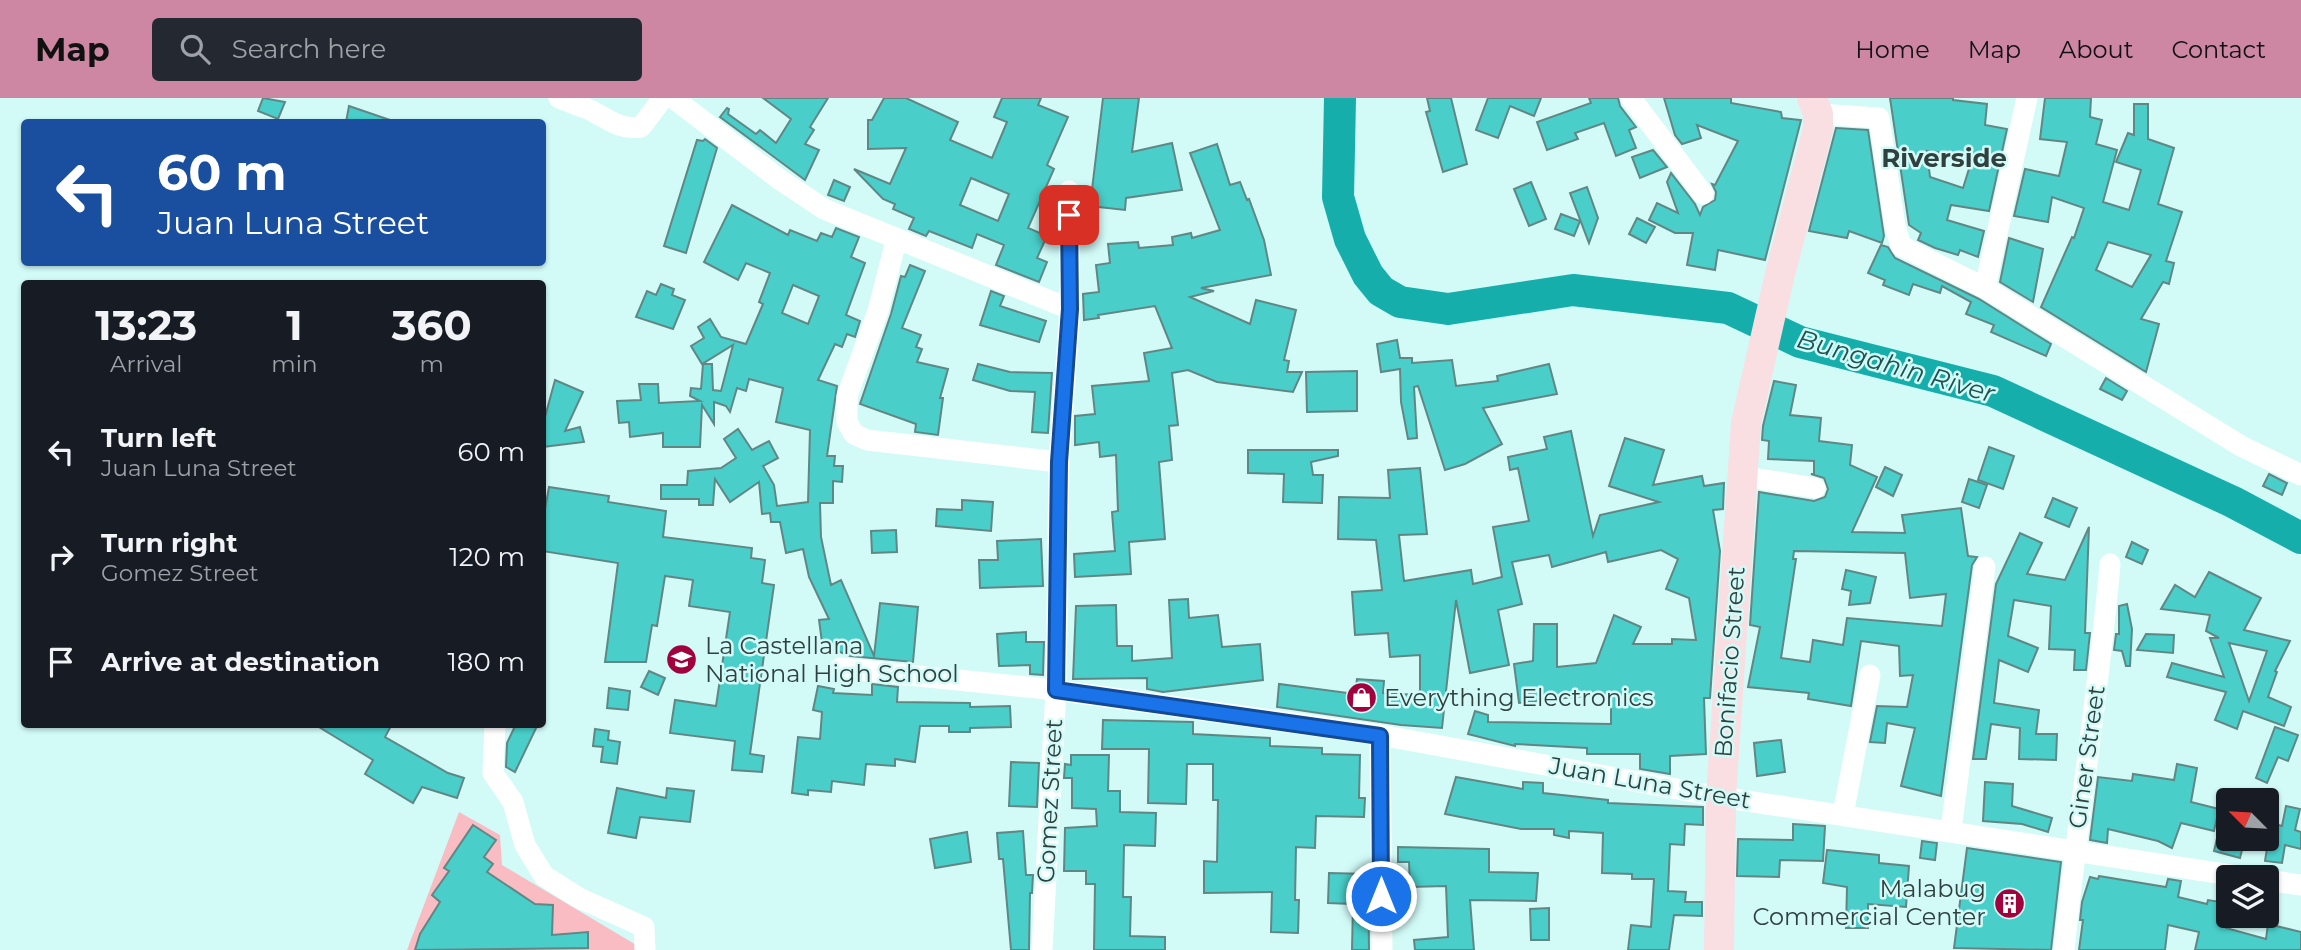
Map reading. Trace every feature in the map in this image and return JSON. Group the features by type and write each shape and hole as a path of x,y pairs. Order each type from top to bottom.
{"street":[{"path":"559,98 590,109 618,126 629,129 641,127 663,98"},
{"path":"673,98 779,179 824,209 896,241 1070,309"},
{"path":"1631,98 1703,194"},
{"path":"1985,288 2027,98"},
{"path":"1815,106 1879,118 1895,226 1902,246 1985,288 2241,446 2301,475"},
{"name":"Bonifacio Street","path":"1719,950 1721,797 1746,423 1755,376 1818,129 1815,106"},
{"name":"Gomez Street","path":"1042,950 1056,690 1059,462 1070,309 1069,191"},
{"path":"896,241 878,311 847,396 848,422 854,434 867,440 1059,462"},
{"path":"1741,476 1815,488"},
{"name":"Giner Street","path":"2064,950 2074,851 2103,646 2110,564"},
{"path":"1951,830 1985,567"},
{"name":"Juan Luna Street","path":"840,668 1056,690 1380,736 1721,797 2216,873"},
{"path":"1843,814 1870,675"},
{"path":"495,728 493,773 513,802 525,845 544,876 579,898 644,927 645,950"},
{"path":"1380,736 1382,950"},
{"path":"2279,882 2301,885"}],"shaded area":[{"path":"459,812 500,835 502,865 638,946 638,950 407,950"}],"building":[{"path":"263,98 285,102 278,119 258,111"},
{"path":"763,98 828,98 810,127 814,130 805,144 819,150 805,180 720,117 727,108 728,114 756,134 760,130 776,143 791,119"},
{"path":"884,98 906,98 958,122 950,140 992,158 1007,122 994,117 1002,98 1041,98 1038,105 1068,117 1047,165 1054,169 1028,228 1047,236 1037,258 1047,262 1039,282 996,265 1004,245 977,234 972,248 929,231 926,236 909,229 914,218 893,209 895,204 883,199 854,169 890,184 906,148 868,149 868,120 872,120","holes":["971,178 1009,194 998,221 960,205"]},
{"path":"1103,98 1139,98 1132,152 1172,143 1182,190 1126,198 1125,210 1090,206"},
{"path":"1427,98 1451,98 1467,164 1443,172 1426,112 1430,111"},
{"path":"1488,98 1541,98 1534,116 1510,106 1498,138 1476,130"},
{"path":"1589,98 1618,98 1620,106 1636,127 1629,130 1636,148 1616,156 1604,123 1575,133 1578,139 1547,150 1537,122 1591,103"},
{"path":"1664,98 1731,98 1731,103 1781,112 1782,118 1801,120 1765,260 1718,250 1715,270 1687,265 1693,233 1675,233 1649,220 1657,203 1678,213 1667,182 1671,173 1695,204 1700,215 1703,207 1715,200 1716,192 1712,184 1715,185 1738,141 1697,125 1701,138 1682,144 1675,135"},
{"path":"1890,98 1953,98 1987,104 1985,125 2007,129 1989,211 1951,205 1947,220 1984,231 1978,257 1960,250 1958,255 1935,248 1918,240 1921,233 1909,225","holes":["1927,151 1973,156 1963,188 1930,177"]},
{"path":"2045,98 2091,98 2090,117 2102,120 2096,144 2117,150 2103,202 2129,210 2141,170 2116,162 2128,133 2134,135 2134,104 2148,104 2148,139 2174,148 2158,204 2182,212 2166,261 2174,263 2169,284 2163,282 2141,319 2159,324 2146,372 2041,307 2072,237 2074,238 2084,208 2052,197 2048,222 2014,216 2025,169 2059,176 2067,142 2040,139","holes":["2108,242 2151,255 2132,287 2096,270"]},
{"path":"349,106 387,119 347,119"},
{"path":"1836,128 1868,130 1884,236 1882,243 1849,231 1847,238 1809,231"},
{"path":"705,139 717,148 686,253 664,246 697,140"},
{"path":"1217,144 1230,185 1240,182 1247,200 1249,199 1264,240 1271,275 1201,288 1214,291 1190,297 1250,324 1256,300 1296,310 1284,360 1289,361 1287,372 1302,372 1293,392 1217,382 1188,370 1172,373 1178,425 1169,426 1172,460 1159,462 1165,539 1129,542 1131,574 1075,577 1074,554 1115,551 1112,512 1118,511 1116,455 1100,457 1099,442 1075,445 1075,416 1095,414 1092,386 1149,381 1144,353 1172,348 1155,306 1098,315 1099,318 1084,320 1083,294 1099,292 1096,265 1110,263 1108,244 1138,242 1139,248 1173,245 1172,237 1191,233 1192,238 1220,230 1190,153"},
{"path":"1653,150 1667,167 1640,178 1632,157"},
{"path":"834,180 850,187 844,201 828,195"},
{"path":"1531,182 1546,219 1529,226 1514,189"},
{"path":"1587,187 1598,218 1589,243 1570,193"},
{"path":"732,205 788,235 790,230 817,241 821,233 832,237 836,228 859,237 851,257 865,263 846,315 860,321 855,337 847,334 842,347 835,344 818,380 837,386 827,456 835,456 834,466 843,466 842,482 833,481 833,503 820,503 821,537 831,585 841,580 874,656 880,603 918,607 913,662 850,656 830,648 823,650 819,620 829,619 809,577 803,549 786,553 780,522 771,522 770,513 762,514 759,482 730,502 715,479 713,505 699,505 699,499 661,499 661,485 687,485 688,471 721,468 736,458 724,439 738,429 752,450 769,441 778,458 763,466 774,485 777,506 808,502 810,430 776,422 783,388 749,379 746,391 737,388 730,412 726,406 714,402 714,424 702,405 700,447 663,447 663,433 630,437 629,422 619,423 617,401 641,400 639,384 658,384 659,403 700,401 690,396 691,388 701,389 703,364 712,364 713,390 721,391 733,345 702,364 691,346 704,338 698,327 710,319 721,337 746,344 763,304 759,302 770,273 746,263 738,280 704,262","holes":["793,285 819,296 808,324 782,313"]},
{"path":"1561,214 1580,221 1574,236 1555,229"},
{"path":"1637,218 1655,227 1646,243 1629,234"},
{"path":"2009,238 2043,249 2033,302 2000,282"},
{"path":"1881,245 1888,247 1895,258 1979,299 2051,344 2046,356 1991,332 1994,325 1966,314 1971,302 1942,286 1940,293 1913,284 1909,295 1883,285 1885,280 1868,273"},
{"path":"910,265 925,271 902,328 921,335 916,347 922,349 917,362 948,369 940,398 943,398 938,435 915,432 916,424 860,404 901,276 905,277"},
{"path":"661,284 674,289 672,295 685,300 673,329 636,317 647,291 656,295"},
{"path":"991,291 1004,296 1000,306 1046,321 1039,342 980,325"},
{"path":"1397,340 1400,358 1412,358 1412,363 1452,360 1456,386 1498,381 1497,376 1549,364 1557,394 1483,408 1502,444 1465,464 1445,470 1418,386 1414,387 1417,438 1408,439 1401,402 1400,369 1381,372 1377,344"},
{"path":"978,364 1010,372 1052,373 1048,433 1032,432 1035,392 1010,391 973,380"},
{"path":"1357,371 1357,411 1307,412 1306,372"},
{"path":"2106,378 2127,391 2122,400 2100,389"},
{"path":"555,380 583,392 565,431 580,427 584,442 546,447 546,413"},
{"path":"1774,381 1796,385 1790,415 1821,418 1819,441 1852,445 1850,465 1877,477 1852,532 1905,533 1902,515 1961,508 1968,556 1977,557 1972,565 1941,796 1901,786 1915,728 1887,723 1885,743 1870,742 1877,706 1907,707 1913,675 1900,676 1899,646 1861,641 1851,706 1808,699 1809,693 1748,687 1760,627 1750,625 1759,492 1814,501 1825,497 1828,489 1824,478 1811,474 1814,474 1814,461 1768,459 1769,441 1762,440","holes":["1794,551 1905,553 1910,598 1946,594 1942,626 1847,618 1843,645 1813,640 1810,662 1781,658 1796,559 1793,559"]},
{"path":"1571,431 1593,536 1600,515 1659,502 1609,486 1625,438 1664,450 1653,485 1702,476 1704,486 1724,483 1723,509 1713,510 1720,551 1710,698 1704,698 1706,754 1670,756 1670,774 1640,769 1640,754 1587,754 1587,748 1515,746 1468,734 1475,711 1488,715 1488,722 1611,724 1611,693 1519,703 1514,664 1533,661 1534,624 1557,624 1557,667 1596,663 1614,615 1641,627 1633,644 1672,644 1672,639 1696,640 1689,598 1666,589 1678,559 1661,550 1608,562 1606,552 1552,567 1549,555 1512,562 1522,604 1498,610 1509,665 1470,673 1456,600 1442,728 1401,725 1277,707 1279,684 1355,694 1357,679 1384,681 1383,693 1418,695 1420,690 1420,655 1390,657 1388,633 1355,635 1352,592 1382,590 1376,540 1338,539 1339,497 1390,498 1388,470 1420,468 1427,534 1399,535 1404,581 1471,570 1473,584 1502,577 1493,527 1529,521 1518,468 1510,470 1508,457 1547,449 1544,437"},
{"path":"1989,447 2014,456 2003,489 1978,480"},
{"path":"1248,450 1338,450 1338,456 1311,462 1313,475 1323,475 1322,503 1283,502 1284,474 1248,473"},
{"path":"1885,467 1902,475 1893,496 1876,487"},
{"path":"2269,474 2287,483 2282,495 2263,486"},
{"path":"1969,479 1987,485 1979,508 1962,502"},
{"path":"549,487 609,496 608,502 666,511 663,537 752,548 751,558 765,560 762,583 774,585 750,754 764,756 762,772 732,770 735,741 670,733 675,700 716,706 730,612 689,606 693,580 665,576 657,626 652,625 646,662 605,662 618,563 546,552 546,504"},
{"path":"2053,498 2077,508 2069,527 2045,517"},
{"path":"962,500 993,502 991,531 936,526 937,509 962,510"},
{"path":"2089,527 2085,633 2090,633 2086,670 2074,670 2075,650 2049,649 2051,606 2014,600 2008,636 2038,648 2028,672 1999,660 1994,703 2039,710 2036,734 2057,734 2056,760 2019,759 2020,728 1991,724 1986,759 1973,759 1996,584 2020,533 2042,543 2027,574 2065,580"},
{"path":"896,530 897,552 872,553 871,531"},
{"path":"1041,539 1043,586 980,588 979,560 998,560 997,541"},
{"path":"2132,542 2148,550 2142,564 2126,557"},
{"path":"1846,570 1876,577 1870,603 1849,605 1851,591 1842,589"},
{"path":"2209,572 2261,598 2244,630 2290,641 2275,671 2277,672 2268,697 2291,707 2284,726 2243,711 2237,729 2215,720 2226,692 2167,677 2172,663 2224,677 2210,638 2219,638 2206,631 2210,615 2161,609 2175,585 2195,597","holes":["2229,643 2267,651 2249,701"]},
{"path":"1188,599 1189,618 1218,615 1222,647 1260,644 1263,680 1163,692 1147,689 1147,678 1073,679 1076,606 1116,605 1117,646 1132,646 1132,661 1172,658 1169,600"},
{"path":"2127,604 2132,629 2130,666 2126,666 2122,651 2114,650 2116,634 2119,634 2119,606"},
{"path":"1026,632 1026,642 1044,642 1043,675 1030,674 1030,665 999,666 997,634"},
{"path":"2146,634 2174,635 2173,653 2137,650"},
{"path":"649,671 665,678 658,695 641,687"},
{"path":"872,684 898,687 897,702 970,703 970,707 1010,706 1011,727 970,728 970,732 949,732 949,726 920,726 915,762 895,759 895,766 866,764 864,785 832,781 831,792 808,790 808,795 792,793 798,737 820,739 822,712 813,710 818,686 834,689 833,693 872,695"},
{"path":"609,688 630,691 628,710 607,708"},
{"path":"1103,720 1193,722 1193,734 1270,738 1270,746 1322,748 1322,754 1360,755 1359,798 1365,798 1364,817 1316,816 1315,848 1296,847 1295,900 1299,900 1298,933 1271,932 1272,892 1204,893 1204,861 1217,862 1218,800 1213,800 1213,764 1187,764 1186,804 1148,803 1149,749 1102,749"},
{"path":"2275,727 2298,735 2288,761 2278,757 2267,783 2256,778"},
{"path":"321,728 390,728 385,737 448,773 464,778 457,798 422,787 413,803 365,774 373,760"},
{"path":"514,728 536,728 515,772 506,767 507,743"},
{"path":"595,729 609,731 608,740 620,742 617,764 601,762 603,747 593,746"},
{"path":"1781,740 1785,772 1757,776 1754,743"},
{"path":"1071,755 1109,755 1108,791 1120,791 1120,812 1156,813 1155,846 1124,845 1123,897 1131,897 1130,936 1165,937 1165,950 1094,950 1095,884 1086,884 1086,871 1064,871 1065,828 1097,826 1096,809 1072,808 1072,778 1064,778 1065,764 1071,765"},
{"path":"1011,762 1039,763 1037,807 1009,806"},
{"path":"2177,764 2197,768 2191,802 2216,808 2214,831 2181,823 2172,848 2158,841 2108,829 2107,843 2090,840 2098,777 2132,781 2133,774 2174,780"},
{"path":"1456,777 1523,789 1523,782 1543,783 1543,793 1608,800 1608,803 1703,807 1703,825 1685,824 1684,845 1670,844 1668,891 1686,892 1685,902 1702,902 1702,916 1674,915 1669,950 1628,950 1631,925 1651,927 1654,879 1632,879 1632,874 1602,873 1603,833 1569,831 1569,838 1554,835 1554,829 1521,829 1445,814"},
{"path":"1985,782 2013,784 2012,806 2052,818 2048,832 2022,824 1983,821"},
{"path":"617,788 666,798 667,788 694,791 690,822 640,817 636,838 608,833"},
{"path":"2286,806 2300,809 2295,830 2301,832 2301,849 2285,845 2282,863 2265,861 2267,851 2279,851 2279,825 2282,826"},
{"path":"1793,824 1825,826 1823,861 1780,860 1779,877 1737,876 1738,839 1793,840"},
{"path":"473,825 496,840 484,857 493,864 487,872 535,904 553,905 552,935 588,932 588,948 415,950 420,934 440,902 432,895 449,871 444,868"},
{"path":"1023,831 1026,875 1033,875 1029,950 1011,950 1003,859 999,859 997,833"},
{"path":"967,832 971,862 935,868 930,839"},
{"path":"1922,841 1937,843 1935,860 1920,858"},
{"path":"2216,842 2216,851 2242,851 2240,858 2214,851"},
{"path":"1398,847 1489,849 1489,872 1538,873 1536,901 1470,900 1474,950 1415,950 1414,940 1448,937 1446,886 1410,887 1409,862 1398,862"},
{"name":"Malabug Commercial Center","path":"1967,848 2061,862 2051,950 1954,948"},
{"path":"1827,850 1879,855 1879,863 1909,866 1906,907 1868,904 1868,928 1846,928 1847,887 1823,883"},
{"path":"1329,873 1368,874 1369,950 1352,950 1353,904 1328,903"},
{"path":"2099,876 2166,887 2168,879 2181,881 2178,897 2207,904 2208,900 2216,901 2216,928 2226,928 2266,939 2267,928 2279,927 2301,932 2301,950 2195,950 2199,932 2168,925 2165,950 2079,950 2083,920 2080,920 2082,902 2090,877 2098,879"},
{"path":"1549,908 1549,940 1531,940 1530,909"}],"waterway":[{"name":"Bungahin River","path":"1340,98 1338,197 1350,239 1368,275 1381,291 1400,302 1448,309 1573,290 1728,308 1800,342 1993,391 2233,502 2301,538"}],"place":[{"name":"La Castellana National High School","path":"682,660"},
{"name":"Everything Electronics","path":"1361,698"},
{"name":"Malabug Commercial Center","path":"2009,903"}],"district":[{"name":"Riverside","path":"1944,158"}],"route":[{"path":"1069,215 1070,309 1059,462 1056,690 1380,736 1381,896"}]}
